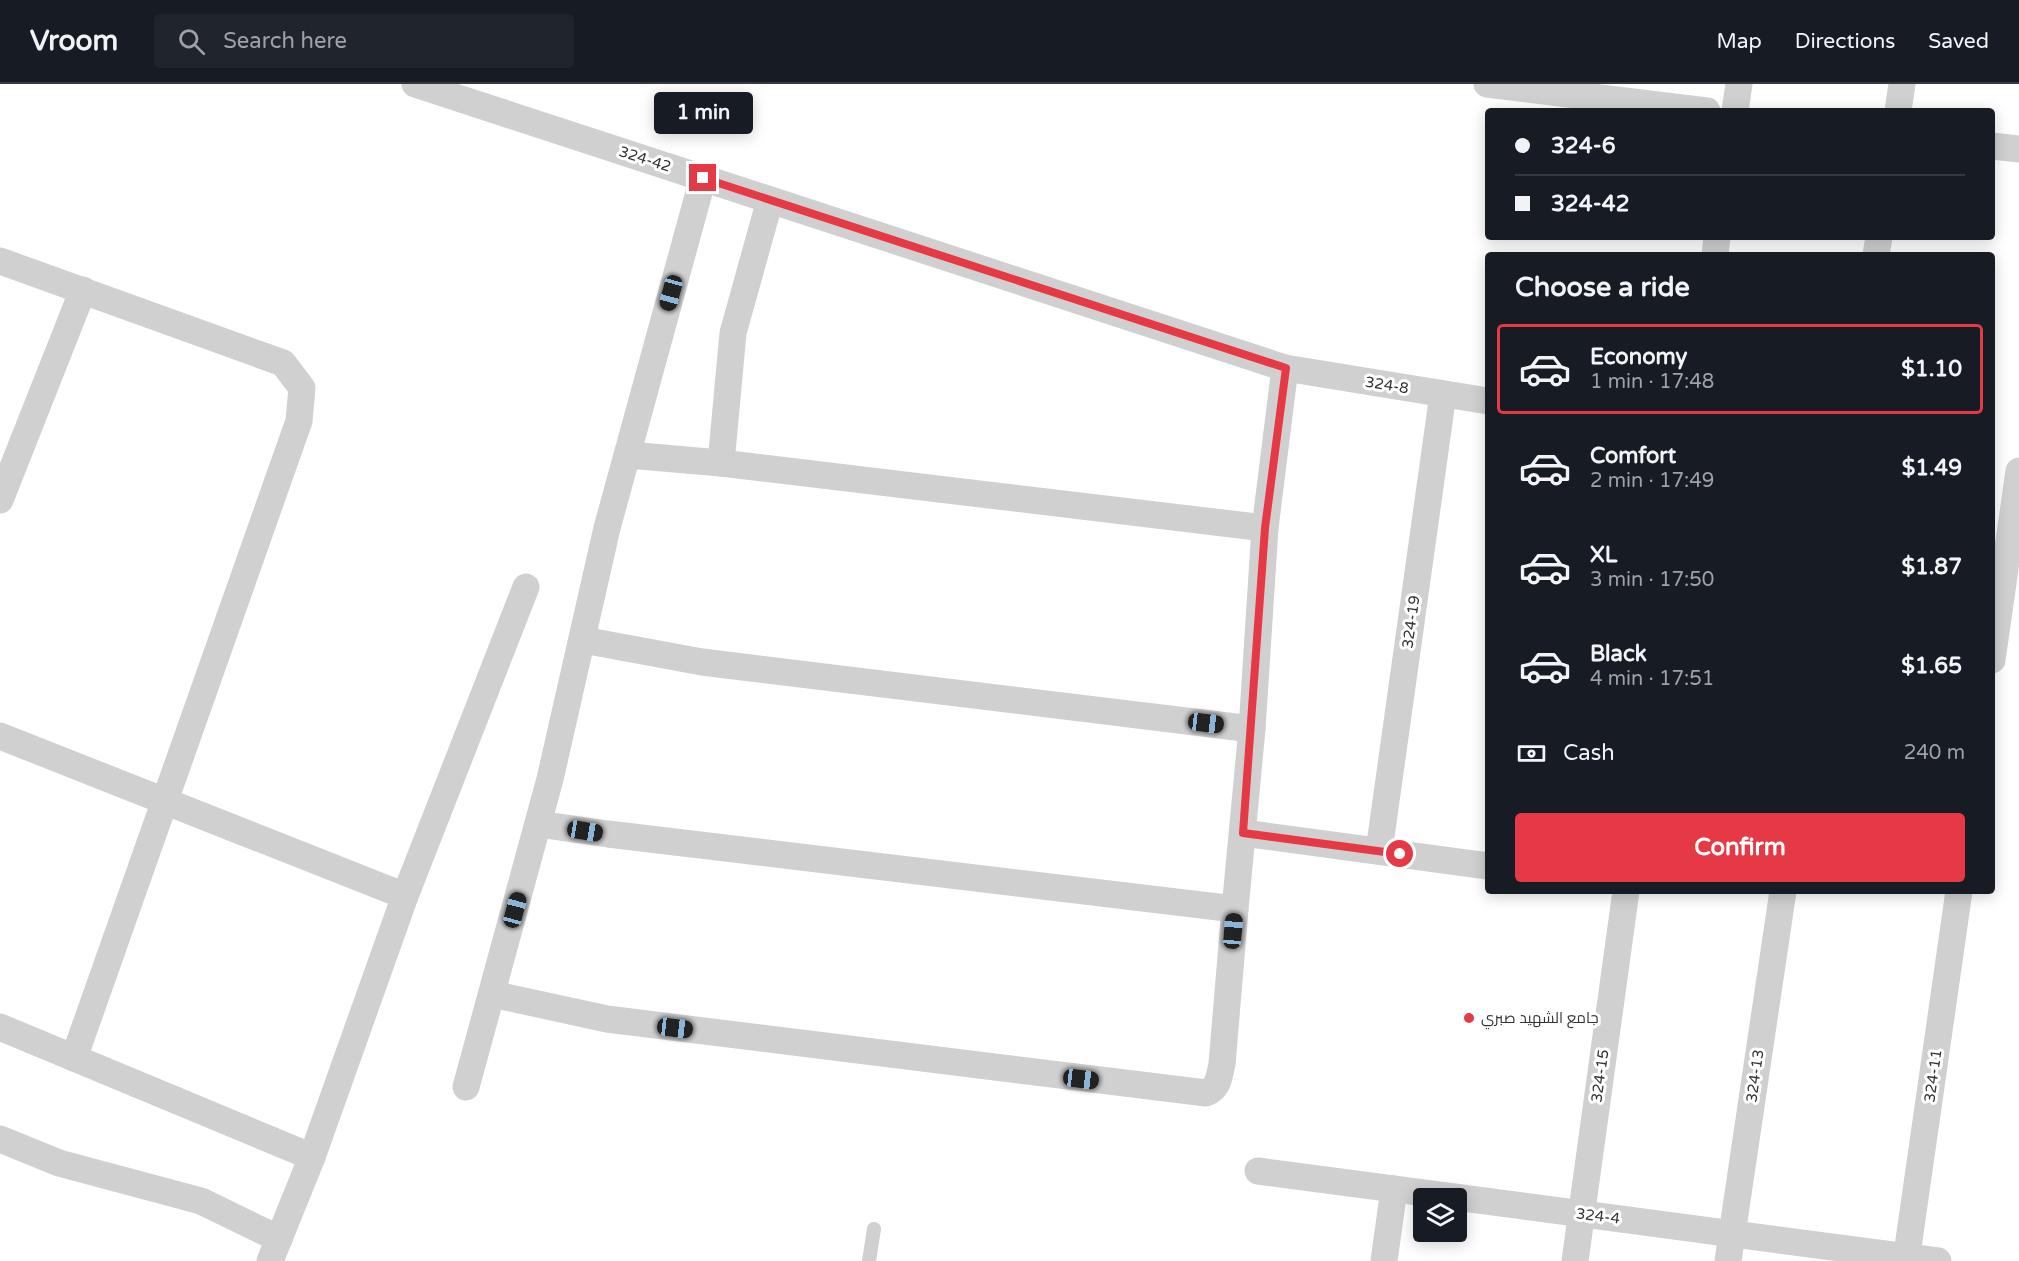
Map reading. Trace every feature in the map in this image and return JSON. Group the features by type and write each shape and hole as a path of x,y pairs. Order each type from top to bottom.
{"street":[{"name":"324-42","path":"415,84 1286,368"},
{"path":"1486,84 1682,108"},
{"path":"1735,108 1739,84"},
{"path":"1898,108 1902,84"},
{"path":"1995,146 2019,149"},
{"path":"466,1087 538,824 583,640 607,528 703,178"},
{"path":"721,463 733,333 770,200"},
{"path":"0,261 283,363 302,388 299,422 74,1058"},
{"path":"0,500 82,290"},
{"path":"492,994 607,1020 1206,1093 1212,1091 1217,1084 1222,1064 1252,729 1265,528 1286,368"},
{"name":"324-8","path":"1286,368 1485,401"},
{"name":"324-19","path":"1378,851 1443,394"},
{"path":"628,455 721,463 1265,528"},
{"path":"1995,639 2019,471"},
{"path":"0,1139 59,1163 201,1201 274,1250 312,1156 405,896 526,587"},
{"path":"583,640 702,662 1252,729"},
{"path":"0,736 405,896"},
{"path":"538,824 1235,909"},
{"path":"1243,833 1485,866"},
{"name":"324-15","path":"1575,1261 1626,894"},
{"name":"324-13","path":"1728,1261 1783,894"},
{"name":"324-11","path":"1907,1259 1959,894"},
{"path":"0,1027 312,1156"},
{"name":"324-4","path":"1258,1171 1907,1259 1938,1261"},
{"path":"1384,1261 1394,1189"}],"lane":[{"path":"869,1261 874,1229"}],"place":[{"name":"جامع الشهيد صبري","path":"1469,1018"}],"route":[{"path":"703,178 1286,368 1265,528 1243,833 1400,854"}]}
